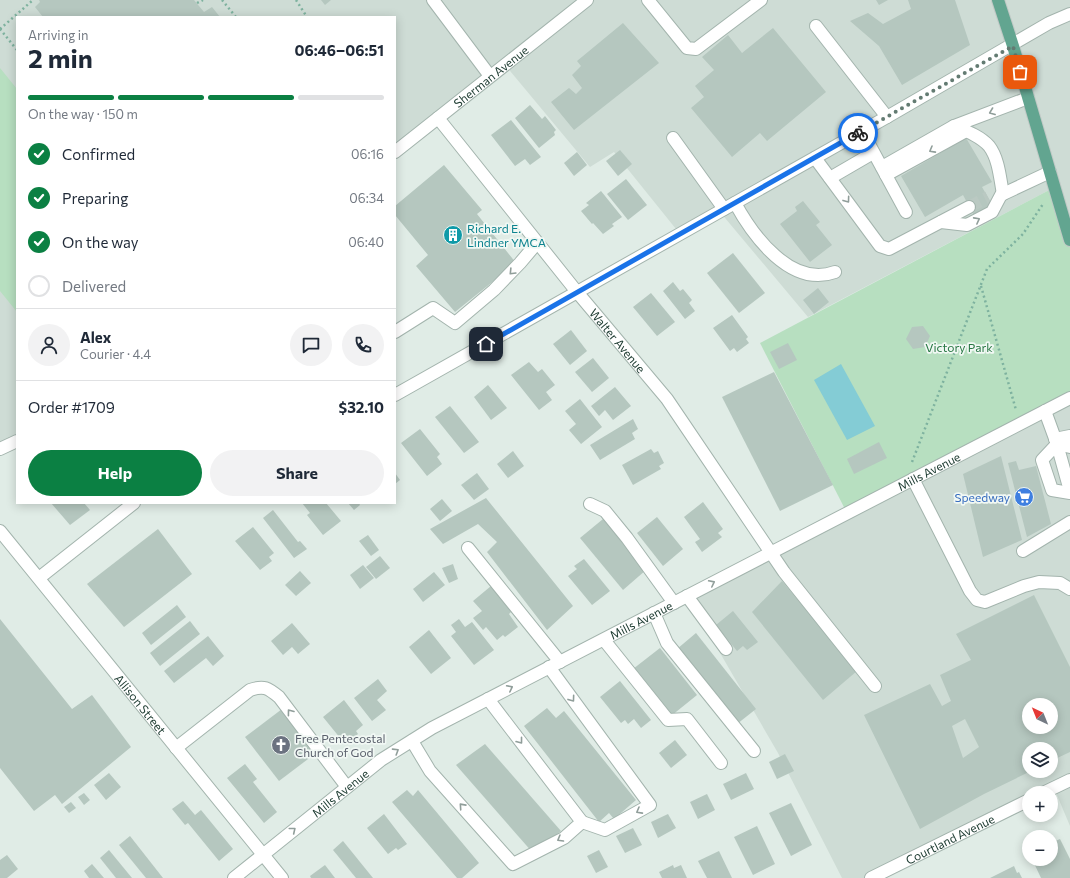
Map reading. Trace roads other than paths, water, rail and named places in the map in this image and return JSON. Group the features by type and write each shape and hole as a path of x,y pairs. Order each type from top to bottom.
{"main road":[{"path":"998,0 1070,240"}],"street":[{"path":"433,0 490,76"},
{"name":"Sherman Avenue","path":"396,151 587,0"},
{"path":"648,0 687,48 696,50 762,0"},
{"path":"396,394 1013,46 1049,24 1070,15"},
{"path":"816,26 887,117"},
{"path":"884,171 954,126 1028,98"},
{"name":"Walter Avenue","path":"438,118 537,243 667,399 770,553 875,686"},
{"path":"942,222 967,225 992,212 1002,195 996,161 989,147 976,136 954,126"},
{"path":"862,131 906,212"},
{"path":"884,171 966,131"},
{"path":"673,138 724,209"},
{"path":"830,178 873,153"},
{"path":"815,158 880,246 889,249 970,207"},
{"path":"988,197 1002,195 1050,172"},
{"path":"735,203 753,233 779,260 803,273 826,276 835,272"},
{"path":"396,331 433,308 454,323 494,290 537,243"},
{"name":"Mills Avenue","path":"234,878 381,760 432,728 1070,398"},
{"path":"1045,411 1056,442 1070,492 1052,490 1042,460 1056,442 1070,436"},
{"path":"0,449 16,442"},
{"path":"1056,442 1070,447"},
{"path":"908,482 970,591 977,600 985,602 1024,586 1039,582 1060,582 1070,589"},
{"path":"39,578 133,504"},
{"path":"590,504 605,512 627,538 674,603"},
{"path":"1023,551 1070,522"},
{"name":"Allison Street","path":"0,531 282,878"},
{"path":"468,548 543,639 555,665 650,805 605,830 582,822 488,699"},
{"path":"687,596 726,649"},
{"path":"654,613 666,643 754,751"},
{"path":"604,640 668,720 686,719 721,763"},
{"path":"176,748 250,690 259,687 269,689 279,697 347,787"},
{"path":"412,741 430,771 513,864 564,838 582,822"},
{"path":"1058,786 1070,780"},
{"name":"Courtland Avenue","path":"871,878 1022,803"}],"water":[{"path":"841,364 875,426 847,440 814,380"}],"tunnel":[{"path":"969,207 988,197"}],"place":[{"name":"Richard E. Lindner YMCA","path":"453,235"},
{"name":"Speedway","path":"1024,497"},
{"name":"Free Pentecostal Church of God","path":"281,745"}],"park label":[{"name":"Victory Park","path":"959,347"}]}
